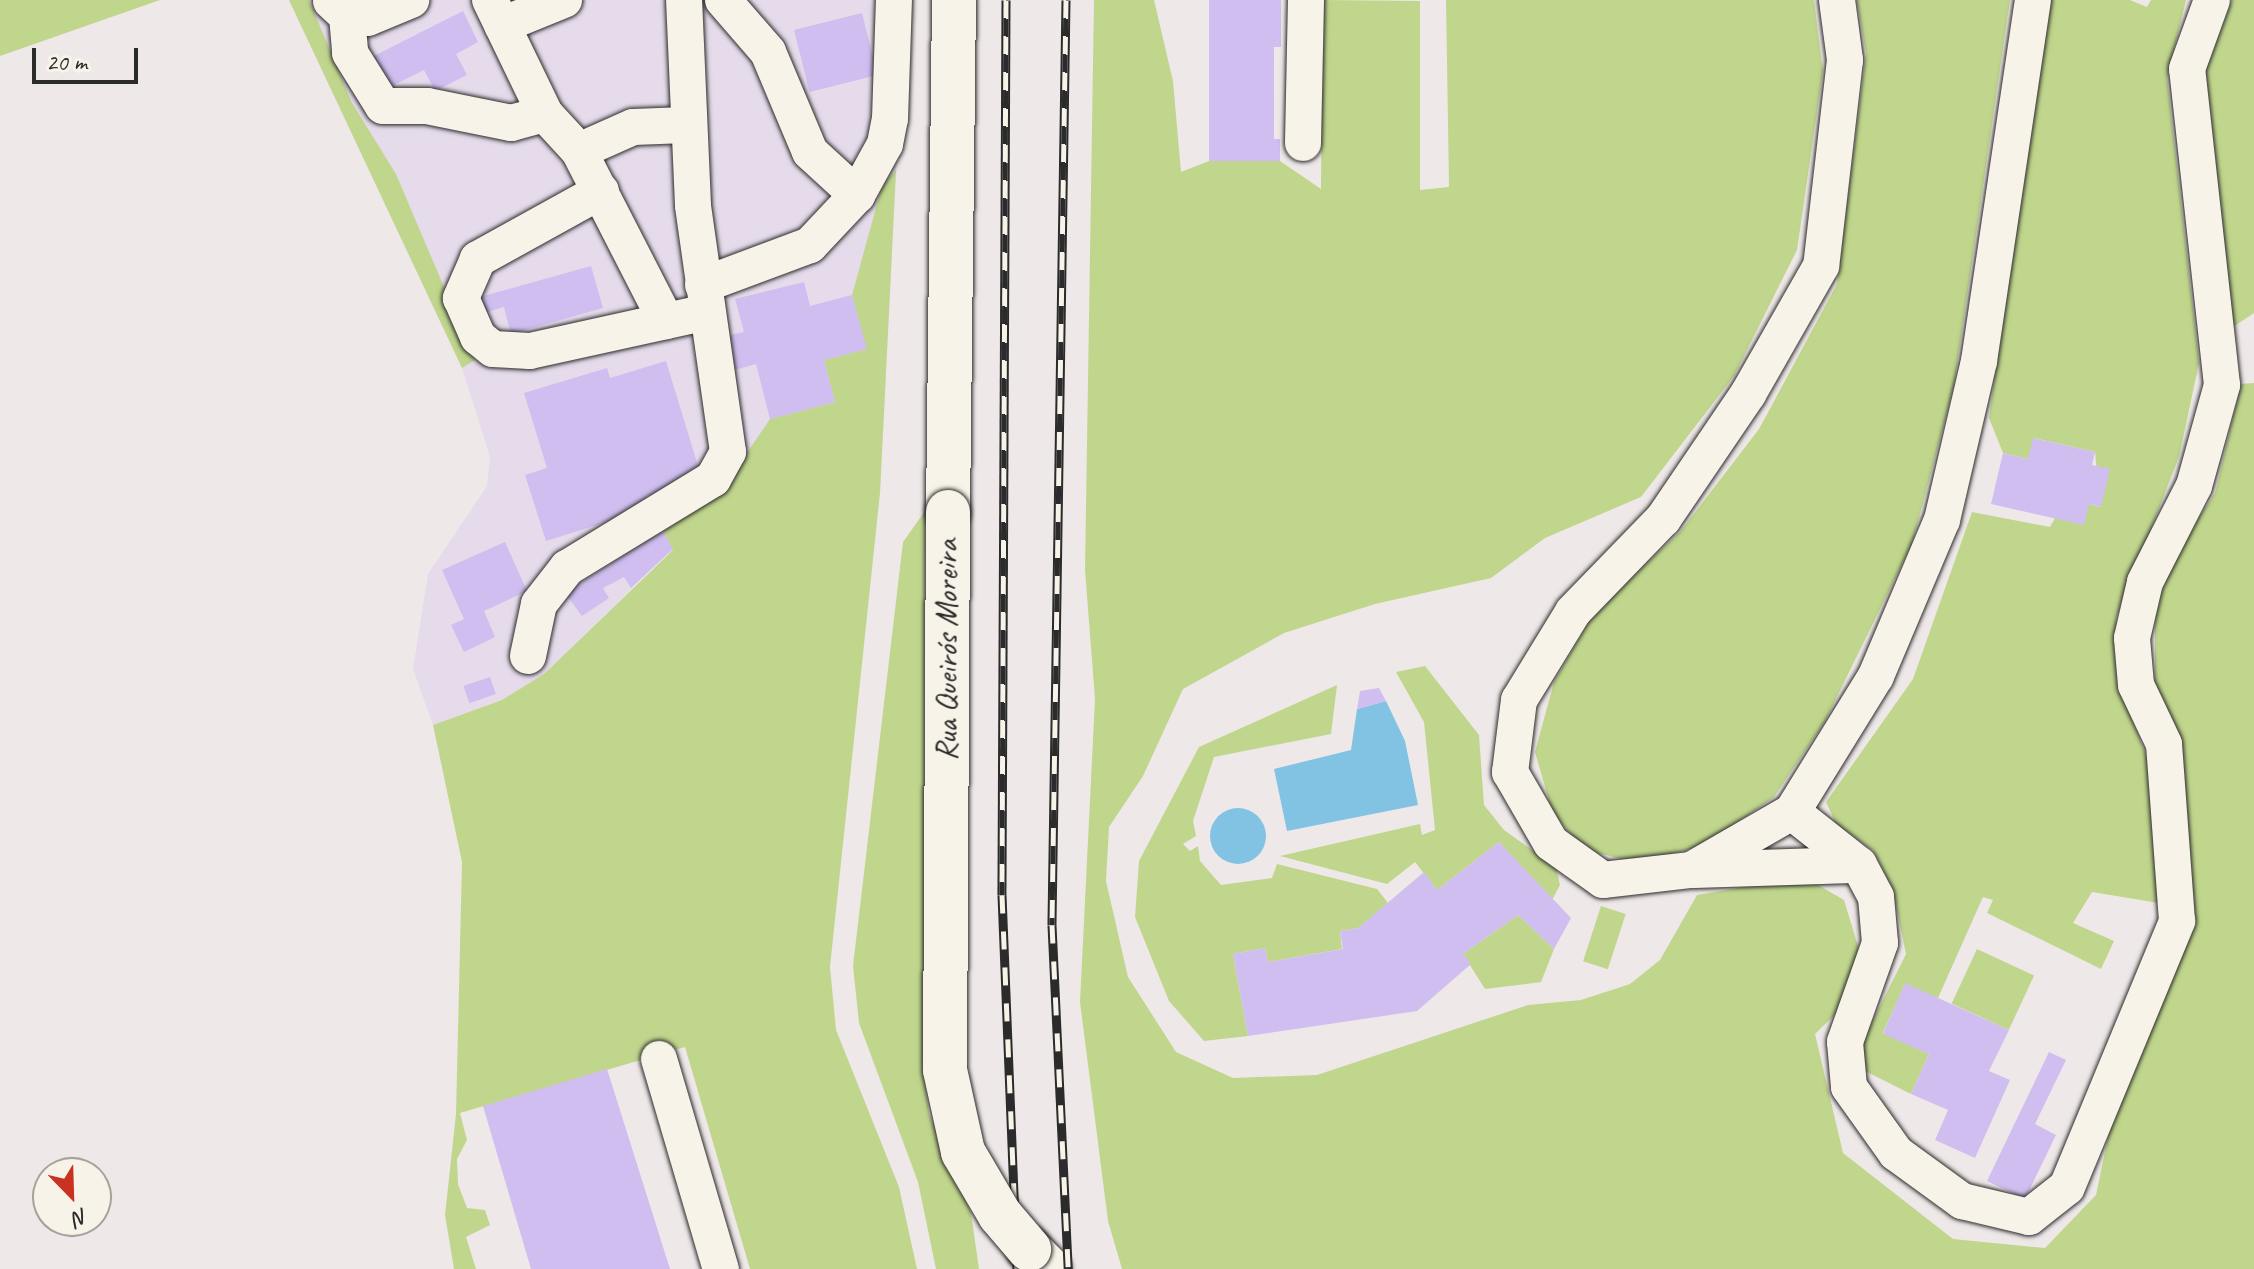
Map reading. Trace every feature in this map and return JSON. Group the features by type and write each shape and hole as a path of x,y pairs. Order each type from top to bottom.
{"main road":[{"name":"Rua Queirós Moreira","path":"954,0 945,1070 951,1110 978,1182 1049,1269"}],"street":[{"path":"339,8 368,18 411,0"},
{"path":"564,0 496,12 545,114 579,151 666,321"},
{"path":"528,656 539,604 567,568 698,490 723,466 728,435 705,298 686,125 684,0"},
{"path":"723,0 768,52 810,152 857,195"},
{"path":"601,191 478,259 461,298 469,323 493,349 511,352 666,321 810,245 857,195 885,144 890,119 894,0"},
{"path":"1303,143 1306,0"},
{"path":"1837,0 1845,60 1821,266 1748,394 1663,519 1573,612 1519,700 1510,772 1551,843 1603,880 1691,870 1859,865"},
{"path":"1691,870 1792,812 1876,676 1942,520 1979,361 2033,0"},
{"path":"1792,812 1859,865 1876,897 1880,943 1845,1042 1849,1087 1896,1153 1951,1193 2029,1217 2067,1187 2177,921 2164,744 2136,685 2132,638 2145,582 2194,486 2222,385 2187,69 2212,0"},
{"path":"339,8 350,53 383,106 427,106 511,123 545,114"},
{"path":"579,151 633,127 686,125"},
{"path":"659,1059 721,1269"}],"shaded area":[{"path":"289,0 905,0 880,493 668,553 544,674 502,700 433,725 413,669 428,574 487,486 490,457 462,368"}],"green space":[{"path":"0,0 160,0 0,56"},
{"path":"289,0 309,0 352,103 396,174 475,360 462,368"},
{"path":"1094,0 1154,0 1173,81 1181,172 1209,161 1280,161 1321,189 1322,0 1420,1 1420,190 1449,187 1446,0 1814,0 1823,71 1797,250 1734,376 1641,497 1545,538 1491,578 1375,604 1284,633 1183,689 1143,776 1109,827 1106,881 1128,977 1176,1052 1233,1078 1317,1075 1528,1005 1581,1000 1630,984 1660,960 1697,895 1804,877 1844,900 1861,956 1849,1001 1815,1034 1843,1153 1953,1239 2045,1248 2096,1195 2146,955 2193,927 2155,685 2155,610 2177,551 2215,493 2241,384 2254,383 2254,1269 1122,1269 1108,1221 1080,1002 1095,699 1085,570"},
{"path":"1857,0 2010,0 1954,386 1912,544 1824,723 1774,797 1704,845 1638,863 1582,849 1552,811 1535,752 1554,682 1595,611 1680,532 1759,429 1837,284 1866,54"},
{"path":"2047,0 2130,0 2147,7 2151,0 2186,0 2167,78 2199,363 2179,457 2116,618 2129,711 2158,786 2159,903 2092,892 2073,923 2114,941 2101,969 1987,913 1993,900 1983,897 1938,998 1905,984 1883,1033 1929,1054 1911,1094 1865,1071 1862,1060 1864,1038 1906,954 1892,887 1873,850 1836,824 1826,802 1913,679 1972,512 2050,527 2055,518 2089,504 2100,507 2095,452 2034,438 2028,459 2003,453 1989,418"},
{"path":"2232,0 2254,0 2254,313 2233,327 2206,70"},
{"path":"896,170 880,493 830,967 836,1030 899,1187 917,1269 750,1269 685,1047 460,1113 467,1140 457,1159 458,1184 467,1208 485,1210 490,1225 466,1237 476,1269 454,1269 445,1215 456,1114 462,862 433,725 502,700 544,674 673,550 663,531 721,491 770,419 835,402 824,360 866,349 852,295 882,186"},
{"path":"925,511 924,1073 929,1114 971,1213 979,1269 936,1269 918,1182 859,1023 853,966 903,542"},
{"path":"1425,666 1479,735 1484,805 1504,830 1556,867 1560,885 1552,900 1499,842 1437,890 1415,862 1387,884 1280,856 1420,824 1422,835 1435,830 1424,722 1396,672"},
{"path":"1337,685 1331,734 1214,757 1193,821 1196,836 1183,844 1190,851 1198,846 1200,861 1221,885 1272,878 1277,864 1377,889 1388,903 1358,928 1340,931 1342,949 1268,962 1265,948 1233,954 1248,1036 1204,1041 1169,1001 1135,917 1139,861 1199,747"},
{"path":"1601,906 1626,914 1608,969 1583,961"},
{"path":"1518,915 1554,949 1541,982 1485,989 1463,954"},
{"path":"1977,949 2034,976 2009,1030 1952,1003"}],"water":[{"path":"1386,701 1405,741 1418,805 1287,831 1274,769 1351,750 1357,709"},
{"path":"1238,808 1257,817 1266,836 1257,855 1238,864 1219,855 1210,836 1219,817"}],"building":[{"path":"1209,0 1281,0 1281,47 1274,47 1274,139 1280,139 1280,161 1209,161"},
{"path":"463,11 478,42 456,54 467,75 435,91 424,70 380,92 364,61"},
{"path":"862,13 877,75 810,92 794,30"},
{"path":"591,266 603,308 511,334 504,307 484,313 480,297"},
{"path":"804,282 810,306 852,295 867,349 824,360 835,402 770,419 756,364 731,371 722,337 744,332 735,299"},
{"path":"666,361 702,479 647,496 651,508 546,541 525,475 547,468 524,393 607,368 610,378"},
{"path":"2033,438 2095,452 2092,465 2110,469 2101,507 2089,504 2084,525 1991,504 2003,453 2028,459"},
{"path":"663,531 673,549 631,588 624,577 603,588 609,598 582,616 565,593"},
{"path":"505,542 527,591 484,611 495,637 464,652 451,625 464,619 442,570"},
{"path":"490,677 496,694 469,703 464,686"},
{"path":"1379,688 1386,701 1357,709 1360,691"},
{"path":"1499,842 1571,918 1554,949 1518,915 1463,954 1471,964 1417,1011 1248,1036 1233,954 1265,948 1268,962 1343,949 1340,931 1358,928 1424,872 1437,890"},
{"path":"1905,983 2009,1030 1989,1071 2010,1080 1975,1158 1935,1140 1948,1110 1911,1094 1929,1054 1883,1034"},
{"path":"2049,1052 2066,1060 2035,1124 2056,1135 2025,1199 1987,1181"},
{"path":"607,1069 670,1269 531,1269 483,1106"}],"railway":[{"path":"1006,0 1002,895 1017,1269"},
{"path":"1066,0 1052,925 1068,1269"}]}
